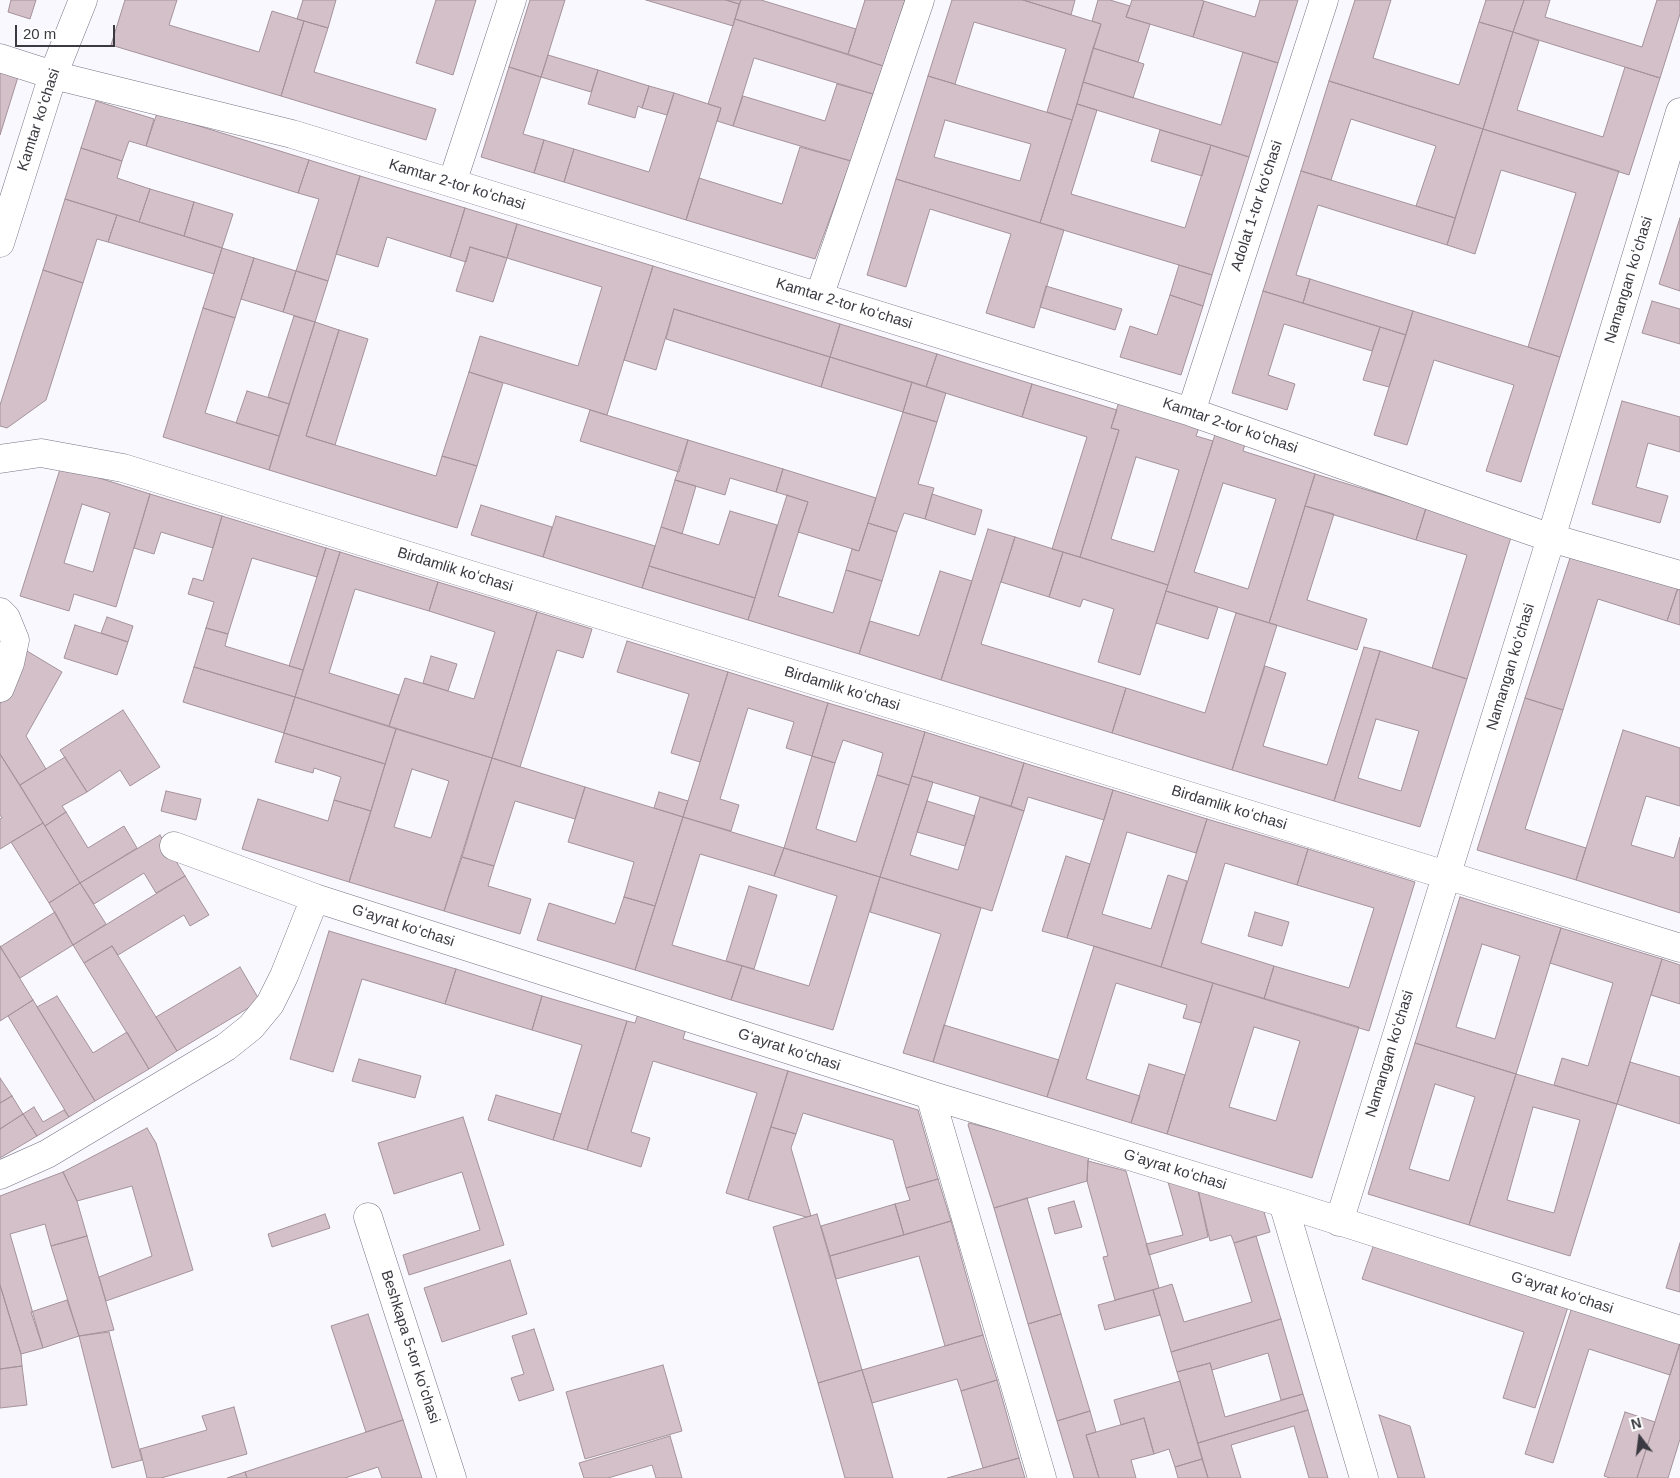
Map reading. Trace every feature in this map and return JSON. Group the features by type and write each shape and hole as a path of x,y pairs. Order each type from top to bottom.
{"street":[{"name":"Kamtar koʻchasi","path":"0,242 54,75 83,0"},
{"path":"452,183 512,0"},
{"path":"818,297 920,0"},
{"name":"Adolat 1-tor koʻchasi","path":"1191,412 1324,0"},
{"name":"Kamtar 2-tor koʻchasi","path":"0,58 54,75 292,134 452,183 1191,412 1551,538 1680,575"},
{"name":"Namangan koʻchasi","path":"1339,1222 1551,538 1680,112"},
{"name":"Birdamlik koʻchasi","path":"0,459 41,453 122,468 1680,948"},
{"path":"0,612 6,618 15,640 10,663 0,688"},
{"name":"Gʻayrat koʻchasi","path":"174,846 315,898 930,1095 1283,1203 1680,1330"},
{"path":"0,1175 47,1154 226,1047 251,1028 270,1004 284,976 315,898"},
{"path":"930,1095 1042,1478"},
{"path":"1283,1203 1364,1478"},
{"name":"Beshkapa 5-tor koʻchasi","path":"368,1217 452,1478"}],"building":[{"path":"11,0 36,0 30,19 8,12"},
{"path":"125,0 177,0 169,25 259,52 272,11 304,21 281,96 111,45"},
{"path":"303,0 336,0 328,28 297,19"},
{"path":"436,0 476,0 453,75 416,63"},
{"path":"530,0 565,0 541,77 509,67"},
{"path":"646,0 726,0 739,4 733,26"},
{"path":"726,0 741,0 739,4"},
{"path":"741,0 761,0 856,29 848,54 735,19"},
{"path":"865,0 905,0 883,66 848,54"},
{"path":"952,0 1023,0 1101,24 1072,120 1047,112 1066,49 974,22 955,84 928,76"},
{"path":"1023,0 1075,0 1071,15"},
{"path":"1098,0 1110,0 1130,6 1126,17 1150,24 1138,62 1093,48 1101,24 1092,21"},
{"path":"1132,0 1204,1 1193,37 1126,17"},
{"path":"1260,0 1298,0 1278,63 1193,37 1204,1 1255,17"},
{"path":"1355,0 1391,0 1373,58 1459,85 1479,22 1513,32 1483,129 1329,81"},
{"path":"1486,0 1524,0 1513,32 1479,22"},
{"path":"1524,0 1550,0 1545,17 1642,47 1657,0 1680,0 1680,14 1660,78 1513,32"},
{"path":"735,19 883,66 873,94 754,58 733,126 717,121 721,108 708,104"},
{"path":"304,21 328,28 314,72 436,109 426,140 281,96"},
{"path":"1513,32 1539,41 1517,110 1603,137 1625,67 1660,78 1629,175 1483,129"},
{"path":"1093,48 1144,64 1133,98 1083,82"},
{"path":"1243,52 1278,63 1249,157 1077,104 1083,82 1221,125"},
{"path":"548,55 598,70 591,92 541,77"},
{"path":"509,67 541,77 523,134 544,140 534,173 481,157"},
{"path":"598,70 649,86 642,108 638,106 635,118 588,104"},
{"path":"0,72 18,77 0,135"},
{"path":"928,76 1072,120 1040,223 896,179","holes":["945,120 1031,144 1020,181 934,157"]},
{"path":"1329,81 1483,129 1455,218 1416,206 1436,146 1351,119 1331,180 1301,171"},
{"path":"837,84 873,94 851,161 733,126 743,96 825,121"},
{"path":"649,86 674,93 667,115 642,108"},
{"path":"674,93 721,108 686,220 564,182 574,149 649,172"},
{"path":"96,101 154,119 146,146 129,141 122,161 81,148"},
{"path":"1077,104 1097,110 1071,194 1185,228 1211,145 1249,157 1212,275 1040,223"},
{"path":"157,113 309,160 298,193 146,146"},
{"path":"1483,129 1619,171 1560,357 1528,347 1576,193 1501,170 1475,254 1447,245"},
{"path":"1160,130 1211,145 1202,176 1151,161"},
{"path":"544,140 574,149 564,182 534,173"},
{"path":"800,147 851,161 815,259 686,220 699,178 782,204"},
{"path":"81,148 122,161 117,178 150,189 139,222 65,199"},
{"path":"309,160 360,176 328,281 296,271 319,199 298,193"},
{"path":"1301,171 1455,218 1447,245 1318,205 1296,275 1310,279 1303,303 1263,291"},
{"path":"360,176 465,208 450,257 387,237 378,267 336,254"},
{"path":"896,179 1064,230 1034,328 986,313 1011,234 930,209 906,287 867,275"},
{"path":"150,189 194,202 184,236 139,222"},
{"path":"65,199 117,215 108,242 97,239 83,283 43,270"},
{"path":"194,202 233,214 222,248 184,236"},
{"path":"465,208 517,224 507,258 470,247 466,262 450,257"},
{"path":"117,215 222,248 214,274 108,242"},
{"path":"1680,218 1680,291 1659,284"},
{"path":"517,224 653,266 607,415 469,372 480,336 578,366 602,287 507,258"},
{"path":"470,247 507,258 493,302 456,291"},
{"path":"222,248 254,258 235,318 203,308"},
{"path":"254,258 296,271 283,312 241,299"},
{"path":"1179,265 1212,275 1203,306 1170,295"},
{"path":"653,266 840,324 830,357 674,309 656,370 624,360"},
{"path":"43,270 83,283 46,400 7,428 0,426 0,405"},
{"path":"296,271 328,281 315,322 283,312"},
{"path":"1310,279 1413,311 1406,335 1303,303"},
{"path":"1046,286 1122,309 1115,330 1040,307"},
{"path":"1263,291 1380,327 1372,351 1284,324 1268,375 1295,384 1287,410 1232,393"},
{"path":"1170,295 1203,306 1181,375 1120,357 1130,326 1157,335"},
{"path":"1652,301 1680,309 1680,344 1642,333"},
{"path":"203,308 235,318 205,413 279,436 269,470 163,437"},
{"path":"674,309 830,357 821,387 666,339"},
{"path":"1413,311 1560,357 1521,482 1486,471 1514,385 1434,360 1407,445 1374,435"},
{"path":"294,316 315,322 289,404 268,397"},
{"path":"315,322 339,330 306,436 436,476 442,456 477,466 457,528 269,470"},
{"path":"840,324 937,354 926,387 830,357"},
{"path":"1380,327 1406,335 1389,387 1363,380"},
{"path":"339,330 368,339 335,445 306,436"},
{"path":"937,354 1032,384 1022,417 926,387"},
{"path":"830,357 912,382 903,412 821,387"},
{"path":"469,372 503,383 477,466 442,456"},
{"path":"912,382 946,393 937,422 903,412"},
{"path":"1032,384 1117,410 1111,428 1119,430 1080,557 1052,549 1087,437 1022,417"},
{"path":"247,391 289,404 279,436 236,423"},
{"path":"1120,398 1201,422 1196,436 1213,441 1168,585 1080,557 1119,430 1111,428","holes":["1136,457 1179,470 1154,552 1111,539"]},
{"path":"1622,401 1680,417 1680,452 1648,443 1636,487 1668,496 1660,523 1592,504"},
{"path":"590,410 688,440 679,472 580,441"},
{"path":"903,412 937,422 918,484 934,488 925,519 904,513 897,532 868,523"},
{"path":"1217,428 1247,438 1243,451 1315,474 1269,623 1166,591","holes":["1223,483 1276,499 1248,589 1194,572"]},
{"path":"688,440 783,469 776,492 730,478 725,495 675,480"},
{"path":"61,466 150,494 116,607 74,594 69,611 20,596","holes":["82,504 110,513 93,572 64,563"]},
{"path":"783,469 876,498 859,551 798,532 808,502 776,492"},
{"path":"1315,474 1426,508 1416,540 1305,506"},
{"path":"675,480 696,486 682,534 661,527"},
{"path":"150,494 222,516 213,548 161,532 154,554 134,548"},
{"path":"932,494 982,510 975,535 925,519"},
{"path":"787,495 808,502 778,596 833,613 846,570 882,581 859,654 748,620"},
{"path":"481,505 552,527 543,557 471,535"},
{"path":"1305,506 1334,514 1307,600 1367,619 1357,650 1269,623"},
{"path":"1426,508 1512,534 1467,679 1432,668 1467,555 1416,540"},
{"path":"730,511 777,525 755,598 649,566 661,527 719,545"},
{"path":"222,516 326,548 317,577 252,558 228,634 206,628 214,602 188,594 193,578 203,581"},
{"path":"556,516 655,546 642,588 543,557"},
{"path":"868,523 897,532 882,581 846,570 852,549 859,551"},
{"path":"988,529 1015,537 981,644 1126,688 1112,733 941,680"},
{"path":"1015,537 1063,552 1049,597 1001,582"},
{"path":"326,548 340,552 303,670 289,666"},
{"path":"340,552 438,582 429,611 355,589 329,673 399,695 389,726 295,697"},
{"path":"1063,552 1168,585 1140,675 1098,662 1114,609 1083,599 1080,607 1049,597"},
{"path":"1571,555 1678,588 1667,621 1598,599 1563,710 1525,698"},
{"path":"649,566 755,598 748,620 642,588"},
{"path":"940,571 972,581 941,680 859,654 870,621 919,636"},
{"path":"438,582 537,612 492,758 389,726 405,678 474,699 495,632 429,611"},
{"path":"1680,584 1680,625 1667,621"},
{"path":"1166,591 1218,607 1208,639 1156,623"},
{"path":"537,612 592,629 583,658 557,650 520,767 492,758"},
{"path":"1236,613 1277,625 1232,770 1112,733 1126,688 1205,713"},
{"path":"107,617 133,626 128,642 101,633"},
{"path":"75,625 128,642 117,675 64,658"},
{"path":"206,628 228,634 225,646 303,670 295,697 194,667"},
{"path":"627,641 728,672 700,762 671,753 689,694 617,672"},
{"path":"1364,647 1380,651 1334,801 1232,770 1265,666 1286,673 1263,746 1327,765"},
{"path":"27,651 62,672 26,736 46,769 20,785 0,754 0,704"},
{"path":"1380,651 1467,679 1420,827 1334,801","holes":["1376,719 1419,731 1401,791 1358,778"]},
{"path":"431,656 457,664 448,691 423,683"},
{"path":"194,667 295,697 284,733 183,702"},
{"path":"728,672 828,703 812,756 786,748 794,722 748,708 720,799 739,805 731,831 683,817"},
{"path":"295,697 396,729 385,764 284,733"},
{"path":"1525,698 1563,710 1525,829 1586,848 1576,880 1477,850"},
{"path":"828,703 925,732 909,785 877,775 883,753 843,740 835,763 812,756"},
{"path":"123,710 160,767 130,786 120,770 87,792 60,750"},
{"path":"396,729 492,758 444,911 349,882","holes":["412,769 449,781 431,838 394,827"]},
{"path":"1623,730 1680,748 1680,806 1646,796 1631,845 1674,858 1680,837 1680,913 1576,880"},
{"path":"925,732 1024,763 1011,806 912,776"},
{"path":"284,733 385,764 371,811 334,800 341,777 314,768 313,773 275,762"},
{"path":"0,754 43,823 0,849 0,819 2,818 0,815"},
{"path":"812,756 835,763 816,829 856,842 877,775 909,785 880,877 784,848"},
{"path":"65,757 87,792 62,806 66,812 45,826 20,785"},
{"path":"492,758 585,787 575,819 515,801 494,866 462,857"},
{"path":"1024,763 1113,790 1104,820 1028,797 1024,811 1011,806"},
{"path":"912,776 933,782 910,855 958,870 980,797 1024,811 992,911 880,877"},
{"path":"585,787 683,817 655,906 624,897 634,862 568,842"},
{"path":"1113,790 1207,819 1196,853 1127,832 1102,914 1151,929 1168,875 1187,881 1161,967 1067,938"},
{"path":"166,791 201,799 196,820 161,811"},
{"path":"659,792 688,801 683,817 654,808"},
{"path":"258,799 328,821 334,800 371,811 349,882 242,849"},
{"path":"927,801 975,816 965,846 917,832"},
{"path":"66,812 88,848 124,826 137,848 80,883 45,826"},
{"path":"683,817 784,848 774,876 700,854 672,945 742,966 731,1000 635,970"},
{"path":"1207,819 1308,849 1297,885 1225,863 1201,943 1274,966 1264,999 1161,967"},
{"path":"43,823 80,883 49,903 11,842"},
{"path":"160,835 185,876 156,893 144,873 94,904 80,883"},
{"path":"784,848 880,877 833,1030 731,1000 742,966 809,986 837,896 774,876"},
{"path":"1308,849 1415,882 1369,1031 1264,999 1274,966 1349,988 1374,908 1297,885"},
{"path":"1066,856 1090,864 1067,938 1042,931"},
{"path":"462,857 494,866 488,886 531,899 520,934 444,911"},
{"path":"185,876 209,915 190,926 184,915 118,955 112,946 84,963 73,945"},
{"path":"880,877 981,908 933,1062 903,1053 941,934 870,912"},
{"path":"80,883 106,924 73,945 49,903"},
{"path":"749,886 777,895 754,969 726,961"},
{"path":"624,897 655,906 635,970 537,940 549,903 615,924"},
{"path":"1460,897 1561,928 1516,1074 1415,1043","holes":["1482,944 1520,956 1495,1039 1456,1027"]},
{"path":"55,912 73,945 20,978 0,947"},
{"path":"1255,912 1289,922 1282,946 1248,936"},
{"path":"1561,928 1662,959 1617,1104 1554,1085 1562,1058 1588,1066 1613,983 1550,963"},
{"path":"329,931 456,969 445,1004 362,979 333,1072 290,1059"},
{"path":"0,946 33,1000 0,1021"},
{"path":"112,946 177,1051 149,1069 84,963"},
{"path":"1094,946 1213,983 1201,1023 1183,1018 1187,1005 1116,983 1086,1079 1140,1096 1131,1123 1047,1097"},
{"path":"1662,959 1680,965 1680,1004 1651,995"},
{"path":"240,967 260,1001 177,1051 156,1017"},
{"path":"456,969 542,996 532,1030 445,1004"},
{"path":"1213,983 1359,1027 1312,1178 1167,1134","holes":["1254,1027 1300,1041 1276,1121 1229,1107"]},
{"path":"57,996 93,1053 127,1032 149,1069 95,1101 37,1007"},
{"path":"542,996 627,1021 587,1150 553,1140 582,1045 532,1030"},
{"path":"33,1000 95,1101 69,1117 8,1016"},
{"path":"639,1011 687,1025 683,1039 788,1071 748,1200 726,1193 757,1093 653,1061 631,1132 650,1138 641,1167 587,1150 627,1021 635,1023"},
{"path":"944,1025 1059,1060 1047,1097 933,1062"},
{"path":"1415,1043 1516,1074 1469,1225 1368,1194","holes":["1435,1084 1475,1097 1449,1181 1409,1169"]},
{"path":"359,1059 421,1076 415,1098 352,1081"},
{"path":"1630,1062 1680,1077 1680,1124 1617,1104"},
{"path":"1149,1064 1185,1075 1167,1134 1131,1123"},
{"path":"788,1071 918,1110 938,1179 906,1188 893,1140 803,1113 796,1134 771,1127"},
{"path":"1516,1074 1617,1104 1570,1256 1469,1225","holes":["1533,1107 1580,1120 1554,1213 1507,1200"]},
{"path":"0,1078 12,1096 0,1103"},
{"path":"496,1095 561,1114 553,1140 488,1120"},
{"path":"12,1096 23,1114 0,1129 0,1103"},
{"path":"34,1107 43,1122 64,1110 69,1117 37,1136 23,1114"},
{"path":"23,1114 37,1136 0,1158 0,1129"},
{"path":"463,1117 504,1245 409,1275 403,1255 480,1230 462,1172 394,1194 378,1143"},
{"path":"969,1123 1090,1154 1087,1181 994,1208 968,1125"},
{"path":"771,1127 796,1134 791,1148 811,1216 806,1217 748,1200"},
{"path":"147,1128 156,1143 193,1270 106,1301 99,1277 152,1256 132,1186 77,1201 63,1172"},
{"path":"1088,1161 1126,1171 1159,1288 1115,1300 1103,1257 1108,1256 1087,1181"},
{"path":"63,1172 77,1201 87,1236 51,1246 45,1224 10,1234 43,1348 21,1354 0,1285 0,1196"},
{"path":"938,1179 951,1221 904,1235 895,1204 910,1200 906,1188"},
{"path":"1168,1182 1198,1190 1208,1237 1149,1255 1146,1244 1183,1235"},
{"path":"1198,1190 1261,1202 1270,1232 1234,1243 1231,1235 1210,1241"},
{"path":"1027,1198 1061,1314 1028,1324 994,1208"},
{"path":"1074,1201 1082,1227 1055,1234 1048,1208"},
{"path":"895,1204 904,1235 830,1256 821,1226"},
{"path":"325,1214 330,1228 272,1247 268,1234"},
{"path":"817,1214 862,1370 818,1383 773,1227"},
{"path":"951,1221 983,1335 945,1346 919,1256 836,1279 830,1256"},
{"path":"87,1236 114,1330 79,1336 51,1246"},
{"path":"1256,1236 1281,1319 1171,1352 1153,1290 1172,1284 1184,1322 1252,1302 1234,1243"},
{"path":"1680,1243 1680,1292 1666,1288"},
{"path":"1374,1244 1568,1307 1535,1408 1503,1398 1524,1332 1362,1279"},
{"path":"510,1260 527,1314 442,1342 424,1288"},
{"path":"0,1285 21,1354 22,1366 0,1369"},
{"path":"1153,1290 1160,1315 1105,1330 1098,1305"},
{"path":"67,1300 79,1336 43,1348 31,1312"},
{"path":"1572,1307 1680,1343 1670,1375 1589,1349 1553,1463 1525,1454"},
{"path":"368,1314 403,1420 366,1432 331,1326"},
{"path":"1061,1314 1090,1411 1057,1421 1028,1324"},
{"path":"1281,1319 1303,1394 1281,1400 1268,1353 1212,1370 1210,1363 1177,1372 1171,1352"},
{"path":"534,1329 554,1390 519,1401 511,1378 524,1374 512,1336"},
{"path":"109,1332 142,1460 112,1468 79,1336"},
{"path":"983,1335 997,1380 961,1391 957,1379 872,1403 862,1370"},
{"path":"1680,1343 1680,1439 1668,1478 1637,1478"},
{"path":"1210,1363 1225,1417 1303,1394 1308,1410 1198,1443 1177,1372"},
{"path":"663,1365 682,1431 585,1459 566,1392"},
{"path":"22,1366 27,1405 0,1408 0,1369"},
{"path":"862,1370 893,1478 845,1478 818,1383"},
{"path":"997,1380 1019,1458 983,1468 961,1391"},
{"path":"1180,1381 1202,1459 1175,1467 1169,1449 1154,1454 1144,1418 1121,1425 1114,1400"},
{"path":"234,1407 247,1454 161,1478 147,1478 140,1449 207,1430 202,1416"},
{"path":"1308,1410 1328,1478 1309,1478 1294,1426 1231,1445 1241,1478 1208,1478 1198,1443"},
{"path":"1090,1411 1096,1432 1086,1435 1099,1478 1074,1478 1057,1421"},
{"path":"1625,1412 1655,1422 1637,1478 1610,1478 1604,1476"},
{"path":"1379,1415 1410,1426 1425,1478 1398,1478"},
{"path":"1144,1418 1154,1454 1131,1460 1136,1478 1099,1478 1086,1435"},
{"path":"403,1420 422,1478 382,1478 378,1467 345,1478 247,1478 245,1472"},
{"path":"670,1436 682,1478 656,1478 652,1465 608,1478 584,1478 579,1463"},
{"path":"1019,1458 1025,1478 947,1478"},
{"path":"1202,1459 1208,1478 1178,1478 1175,1467"},
{"path":"245,1472 247,1478 227,1478"}]}
